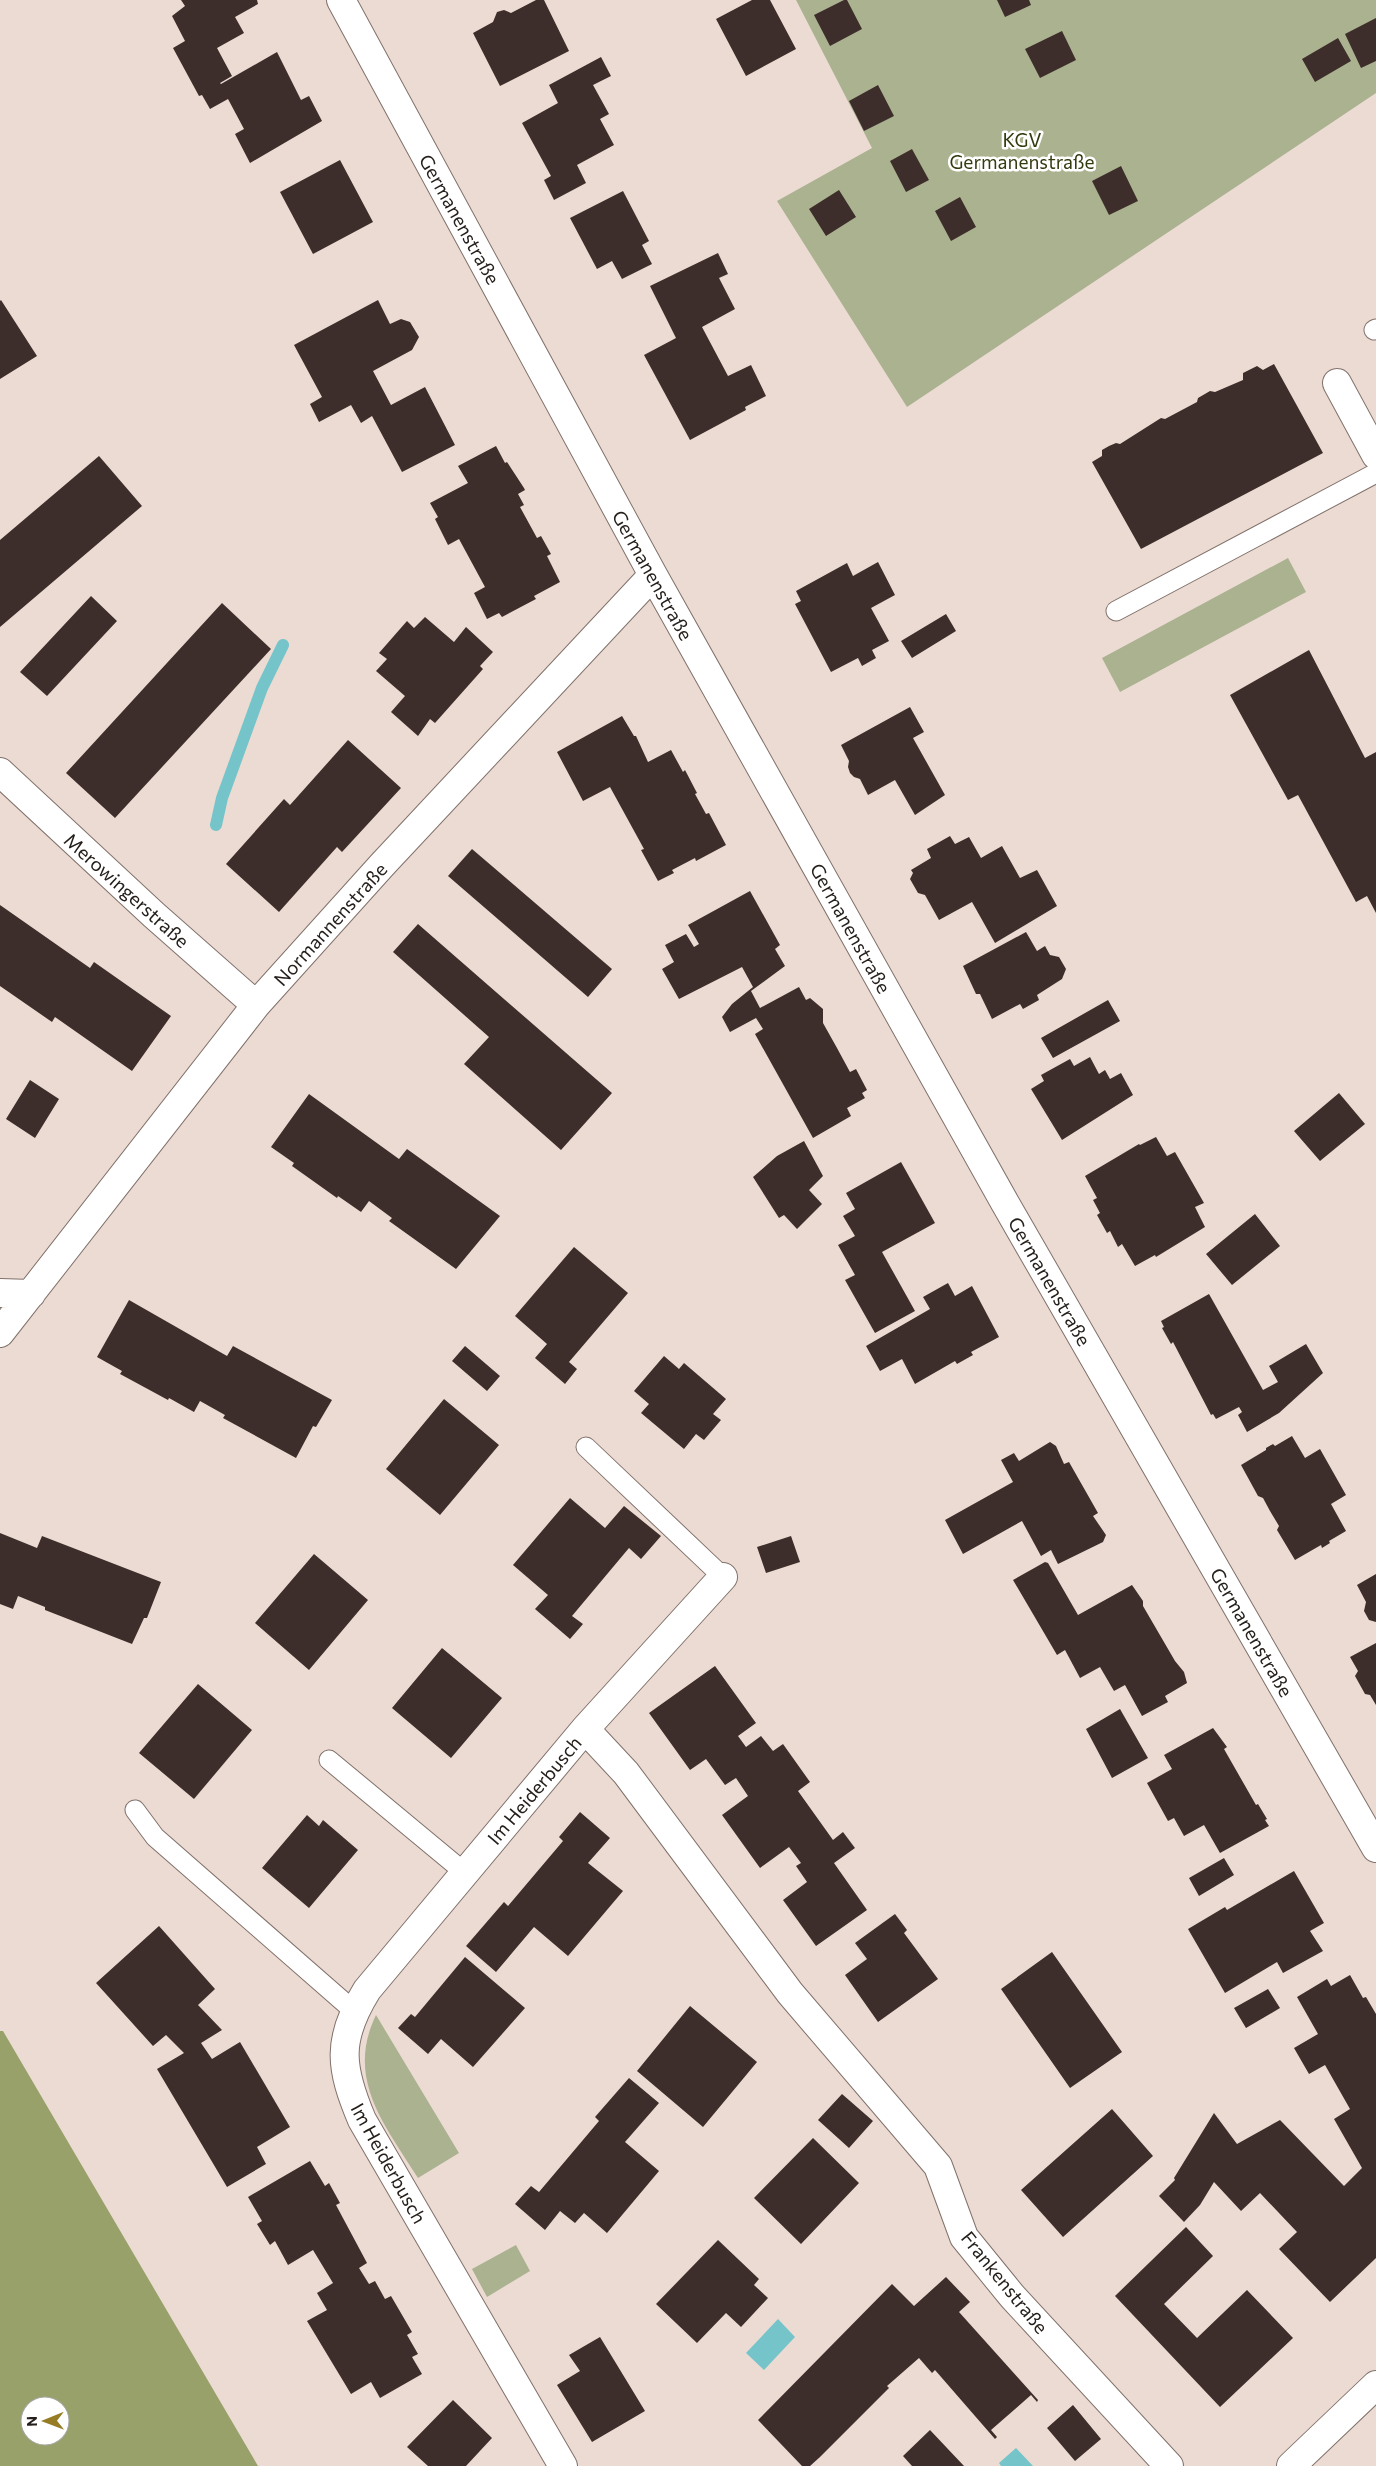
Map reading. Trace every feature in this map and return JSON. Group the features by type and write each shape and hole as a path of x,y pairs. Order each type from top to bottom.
{"street":[{"name":"Germanenstraße","path":"341,0 653,575 1010,1212 1376,1848"},
{"path":"1337,383 1376,456"},
{"name":"Normannenstraße","path":"0,1333 256,1005 382,865 653,575"},
{"name":"Merowingerstraße","path":"0,772 154,915 256,1005"},
{"path":"0,1293 31,1294"},
{"name":"Im Heiderbusch","path":"563,2466 362,2120 350,2090 343,2059 354,2011 367,1990 585,1729 723,1577"},
{"name":"Im Heiderbusch","path":"585,1729 626,1773 790,1993 847,2060"},
{"name":"Frankenstraße","path":"847,2060 938,2166 964,2237 1012,2296 1169,2466"},
{"path":"1291,2466 1376,2385"}],"lane":[{"path":"1116,611 1376,473"},
{"path":"586,1447 723,1577"},
{"path":"329,1760 464,1872"},
{"path":"135,1810 155,1836 354,2011"}],"green space":[{"name":"KGV Germanenstraße","path":"796,0 1376,0 1376,93 907,407 777,201 872,148"},
{"path":"1288,558 1306,592 1120,692 1102,658"},
{"path":"376,2015 459,2153 418,2178 382,2120 373,2101 367,2081 365,2060 368,2038"},
{"path":"0,2031 3,2031 258,2466 0,2466"},
{"path":"516,2245 530,2271 487,2297 472,2269"}],"water":[{"path":"778,2319 795,2337 764,2370 746,2353"},
{"path":"1016,2448 1033,2466 1001,2466 999,2463"}],"building":[{"path":"181,0 257,0 258,4 235,17 244,33 217,48 232,76 220,83 277,52 301,100 309,96 322,121 250,163 235,134 244,129 228,99 210,109 202,95 199,96 173,48 185,41 172,16 185,6"},
{"path":"536,0 544,0 569,51 500,86 473,33 493,22 497,12 504,10 511,13"},
{"path":"752,0 770,0 796,49 746,76 716,19"},
{"path":"847,0 862,29 830,46 814,15"},
{"path":"997,0 1029,0 1031,5 1005,17"},
{"path":"1376,18 1376,61 1361,68 1345,34"},
{"path":"1062,31 1076,60 1040,78 1025,49"},
{"path":"1338,38 1351,61 1315,82 1302,59"},
{"path":"601,57 611,76 593,85 609,114 600,119 614,145 577,165 586,183 554,200 544,180 551,176 522,123 558,103 549,85"},
{"path":"878,85 894,116 864,131 849,101"},
{"path":"912,149 929,180 906,192 890,161"},
{"path":"340,160 373,222 313,254 280,192"},
{"path":"1121,166 1138,201 1109,215 1092,181"},
{"path":"839,190 856,217 826,236 809,209"},
{"path":"623,191 649,241 642,245 652,264 622,279 612,261 597,269 570,218"},
{"path":"960,197 976,227 951,241 935,211"},
{"path":"718,253 728,274 719,278 735,309 702,327 728,376 751,365 766,396 745,407 746,410 690,440 644,355 676,338 650,286"},
{"path":"378,300 390,324 401,319 410,322 419,337 412,350 373,371 391,405 425,387 455,445 402,472 372,416 361,423 351,405 319,422 310,404 322,397 294,345"},
{"path":"0,301 37,356 0,379"},
{"path":"1274,364 1323,453 1141,549 1092,462 1102,456 1102,450 1116,443 1120,444 1161,418 1165,419 1197,402 1198,398 1210,391 1215,392 1243,380 1243,373 1257,366 1263,370"},
{"path":"496,446 505,463 507,462 525,490 518,494 524,505 520,507 537,538 541,536 551,554 547,556 560,582 534,596 536,599 502,617 499,613 487,619 474,593 485,587 459,539 448,545 435,519 438,517 430,503 468,483 458,466"},
{"path":"99,456 142,506 0,627 0,540"},
{"path":"878,562 895,595 871,608 889,641 872,650 876,658 862,666 858,658 831,672 795,604 801,601 796,591 847,563 853,576"},
{"path":"91,596 117,621 47,696 20,672"},
{"path":"222,603 271,649 115,818 66,773"},
{"path":"946,614 956,631 912,658 901,641"},
{"path":"425,617 454,642 466,627 493,652 480,666 483,669 435,723 430,719 418,736 391,712 405,696 376,671 387,659 379,653 407,621 414,628"},
{"path":"1309,650 1365,758 1376,752 1376,913 1367,896 1356,902 1298,795 1288,800 1230,695"},
{"path":"910,707 924,732 913,738 945,795 915,815 895,780 868,795 860,779 850,773 849,761 841,745"},
{"path":"622,716 634,736 636,736 648,762 671,750 683,772 685,770 697,793 695,794 706,814 709,813 726,845 696,861 695,858 672,870 674,873 658,881 641,850 644,849 610,787 583,801 557,752"},
{"path":"348,740 401,788 342,852 337,847 279,912 226,864 284,799 290,805"},
{"path":"950,836 955,844 969,837 981,858 1002,846 1020,878 1037,870 1057,906 995,943 972,902 939,920 925,895 918,893 910,879 913,873 911,870 931,858 927,849"},
{"path":"472,849 612,969 588,997 448,876"},
{"path":"750,891 780,945 775,949 785,966 751,991 760,1008 799,987 806,1000 810,998 823,1009 823,1023 850,1072 856,1069 867,1090 862,1093 865,1098 847,1108 851,1116 813,1138 755,1034 763,1029 756,1018 730,1032 722,1017 732,1004 753,987 742,967 679,999 662,969 674,962 665,945 686,934 694,947 699,944 688,925"},
{"path":"0,905 90,968 94,962 171,1016 132,1071 55,1017 52,1022 0,986"},
{"path":"418,924 612,1093 561,1150 464,1064 489,1037 393,952"},
{"path":"1026,932 1037,951 1045,946 1050,955 1059,957 1066,969 1062,979 1037,995 1039,1000 1023,1009 1020,1004 992,1019 980,994 976,994 963,966"},
{"path":"1108,1000 1120,1021 1053,1058 1041,1038"},
{"path":"1090,1057 1099,1074 1105,1070 1110,1079 1121,1073 1133,1095 1062,1140 1031,1089 1044,1081 1041,1075 1070,1059 1074,1066"},
{"path":"30,1080 59,1099 35,1138 6,1119"},
{"path":"1339,1093 1365,1124 1320,1161 1294,1131"},
{"path":"309,1094 399,1159 407,1149 500,1216 456,1269 389,1221 392,1218 369,1201 361,1212 338,1196 337,1198 292,1166 294,1163 271,1147"},
{"path":"1156,1137 1167,1156 1175,1152 1204,1203 1195,1207 1205,1227 1156,1257 1155,1255 1135,1266 1122,1244 1118,1247 1110,1231 1107,1233 1097,1215 1100,1213 1093,1200 1097,1198 1085,1176 1139,1144"},
{"path":"804,1141 823,1176 809,1190 822,1204 797,1229 784,1215 779,1218 753,1177 777,1156"},
{"path":"901,1162 935,1223 882,1252 915,1311 875,1333 845,1280 855,1275 838,1245 855,1236 843,1216 855,1209 846,1193"},
{"path":"1255,1214 1280,1246 1232,1285 1206,1254"},
{"path":"574,1247 628,1293 569,1362 577,1369 565,1384 535,1358 547,1344 515,1316"},
{"path":"948,1283 955,1296 972,1286 999,1337 971,1352 973,1355 957,1364 955,1361 915,1384 902,1359 880,1371 866,1346 930,1309 923,1297"},
{"path":"1209,1294 1263,1390 1278,1382 1269,1366 1306,1344 1323,1373 1279,1413 1247,1432 1238,1415 1242,1412 1239,1407 1216,1419 1213,1414 1211,1415 1173,1342 1171,1344 1162,1328 1164,1327 1161,1321"},
{"path":"129,1300 227,1356 233,1346 332,1400 316,1427 313,1426 296,1458 223,1418 225,1415 200,1401 194,1412 120,1374 122,1371 97,1357"},
{"path":"465,1346 500,1376 487,1391 452,1361"},
{"path":"664,1356 679,1369 684,1363 726,1399 713,1414 721,1420 704,1440 696,1434 684,1449 641,1413 649,1404 634,1391"},
{"path":"444,1399 499,1445 440,1515 386,1469"},
{"path":"1292,1436 1305,1458 1320,1449 1346,1495 1331,1504 1346,1531 1329,1541 1330,1543 1322,1548 1321,1545 1295,1560 1277,1530 1279,1526 1263,1498 1258,1496 1241,1465 1273,1444 1275,1446"},
{"path":"1050,1442 1056,1446 1064,1464 1069,1462 1098,1513 1093,1516 1106,1535 1103,1542 1058,1564 1051,1550 1041,1556 1022,1521 963,1554 945,1520 1013,1482 1001,1460 1014,1453 1019,1461"},
{"path":"570,1498 605,1528 624,1506 661,1536 641,1559 629,1548 572,1616 583,1624 570,1639 535,1609 548,1595 513,1565"},
{"path":"0,1533 37,1548 42,1536 161,1582 147,1618 144,1618 132,1644 45,1610 45,1607 18,1596 13,1609 0,1604"},
{"path":"791,1536 800,1562 766,1573 757,1547"},
{"path":"314,1554 368,1600 309,1670 255,1623"},
{"path":"1045,1562 1048,1563 1078,1615 1132,1585 1143,1601 1143,1606 1175,1661 1184,1672 1187,1683 1165,1696 1168,1702 1142,1716 1125,1685 1114,1691 1100,1667 1080,1678 1065,1650 1057,1655 1013,1580"},
{"path":"1376,1574 1376,1622 1369,1620 1364,1611 1366,1602 1357,1585"},
{"path":"1376,1643 1376,1705 1370,1695 1365,1694 1355,1676 1358,1671 1350,1657"},
{"path":"442,1648 502,1698 451,1758 392,1708"},
{"path":"715,1666 756,1723 738,1736 746,1747 761,1736 773,1751 783,1744 810,1782 798,1791 833,1840 843,1832 855,1848 834,1863 867,1910 816,1946 783,1900 807,1882 796,1866 801,1863 789,1847 760,1868 722,1815 748,1796 736,1778 725,1785 706,1759 690,1770 649,1713"},
{"path":"198,1684 252,1730 194,1799 139,1753"},
{"path":"1120,1709 1148,1758 1112,1778 1086,1729"},
{"path":"1213,1728 1227,1747 1224,1749 1256,1805 1258,1804 1267,1819 1265,1820 1269,1826 1220,1853 1204,1825 1184,1836 1174,1818 1168,1821 1147,1783 1172,1769 1164,1755"},
{"path":"580,1812 610,1838 588,1863 623,1891 568,1956 534,1927 496,1972 466,1946 504,1902 508,1906 563,1841 559,1837"},
{"path":"307,1815 319,1826 323,1820 358,1850 309,1908 262,1868"},
{"path":"1224,1858 1234,1875 1199,1896 1189,1878"},
{"path":"1294,1871 1324,1923 1310,1931 1323,1951 1283,1973 1277,1962 1225,1993 1188,1929 1225,1907 1227,1910"},
{"path":"895,1914 907,1930 904,1933 938,1979 878,2022 845,1975 867,1959 855,1943"},
{"path":"159,1926 215,1989 198,2005 222,2030 201,2043 212,2059 240,2042 290,2127 257,2147 266,2164 227,2187 157,2069 184,2053 166,2035 153,2046 96,1983"},
{"path":"1052,1952 1122,2052 1070,2088 1001,1989"},
{"path":"465,1957 525,2008 473,2067 441,2039 428,2054 398,2028 411,2014 415,2017"},
{"path":"1350,1975 1363,1998 1366,1997 1376,2014 1376,2258 1330,2302 1279,2249 1297,2232 1260,2193 1241,2211 1214,2182 1200,2205 1184,2222 1159,2196 1175,2180 1174,2178 1214,2113 1237,2144 1280,2120 1344,2186 1362,2168 1334,2119 1350,2109 1325,2065 1309,2074 1294,2048 1318,2034 1297,1997 1327,1979 1331,1986"},
{"path":"1268,1989 1280,2008 1246,2028 1234,2008"},
{"path":"690,2006 757,2062 703,2127 637,2071"},
{"path":"629,2078 659,2103 625,2142 659,2171 607,2233 584,2213 575,2223 560,2211 545,2230 515,2204 531,2186 539,2192 599,2121 595,2117"},
{"path":"842,2094 873,2121 849,2148 818,2120"},
{"path":"1112,2109 1153,2156 1063,2237 1021,2190"},
{"path":"813,2138 859,2183 801,2244 754,2198"},
{"path":"310,2161 325,2186 329,2183 340,2203 336,2205 367,2263 359,2268 369,2284 375,2281 385,2299 391,2296 412,2332 407,2335 418,2354 412,2357 422,2374 380,2398 371,2382 351,2394 307,2321 327,2310 317,2293 333,2283 313,2250 288,2265 275,2241 270,2245 257,2224 262,2221 248,2197"},
{"path":"1186,2227 1213,2256 1164,2304 1197,2338 1247,2290 1293,2338 1220,2407 1115,2296"},
{"path":"718,2240 759,2279 754,2285 768,2298 741,2327 726,2313 697,2343 656,2304"},
{"path":"946,2277 970,2302 959,2312 1038,2400 1037,2402 1031,2395 991,2430 997,2437 995,2439 935,2370 932,2373 919,2358 887,2386 889,2388 820,2457 810,2466 802,2466 758,2420 892,2284 914,2306"},
{"path":"600,2337 645,2411 592,2442 557,2385 580,2371 569,2355"},
{"path":"453,2400 492,2438 466,2466 428,2466 407,2447"},
{"path":"1073,2405 1101,2439 1075,2461 1047,2428"},
{"path":"930,2430 964,2466 912,2466 903,2456"}],"waterway":[{"path":"216,825 222,798 262,688 283,645"}]}
